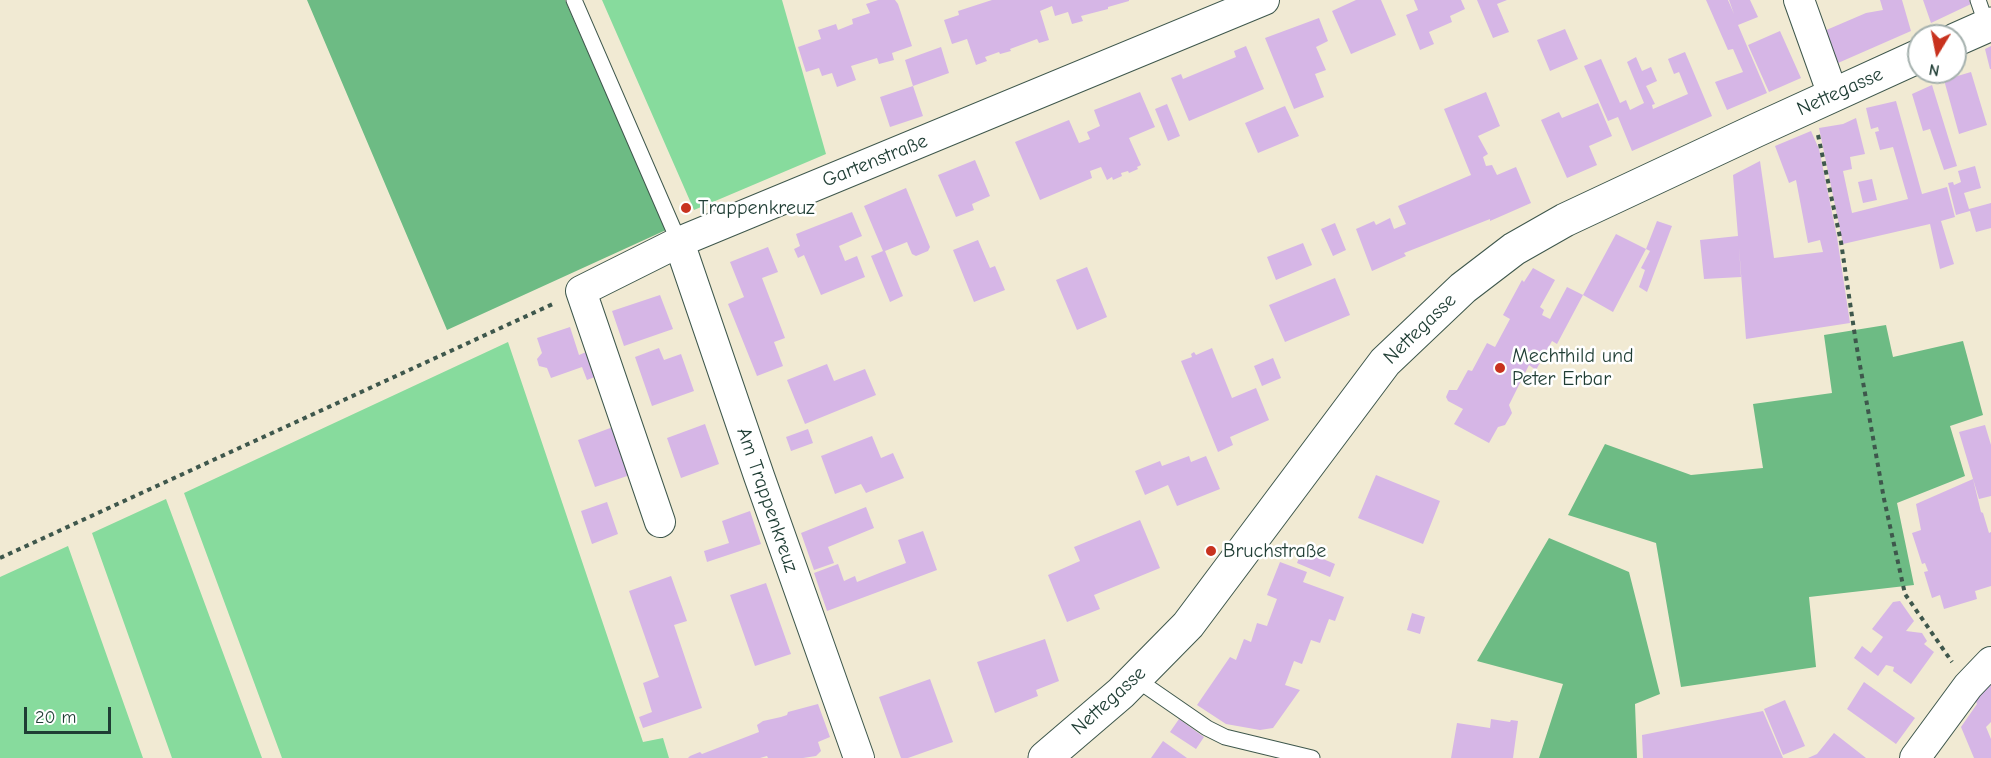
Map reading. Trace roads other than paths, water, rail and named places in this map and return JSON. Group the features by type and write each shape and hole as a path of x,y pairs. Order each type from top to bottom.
{"street":[{"name":"Gartenstraße","path":"660,522 581,291 679,242 1264,0"},
{"path":"1799,0 1822,100"},
{"path":"1967,31 1985,17"},
{"name":"Nettegasse","path":"1045,758 1121,693 1188,625 1384,362 1463,288 1514,249 1565,220 1907,62"},
{"name":"Am Trappenkreuz","path":"679,242 857,758"},
{"path":"1915,758 1968,686 1991,662"}],"lane":[{"path":"574,0 679,242"},
{"path":"1136,679 1225,737 1312,758"}],"place":[{"name":"Trappenkreuz","path":"686,208"},
{"name":"Mechthild und Peter Erbar","path":"1500,368"},
{"name":"Bruchstraße","path":"1211,551"}]}
